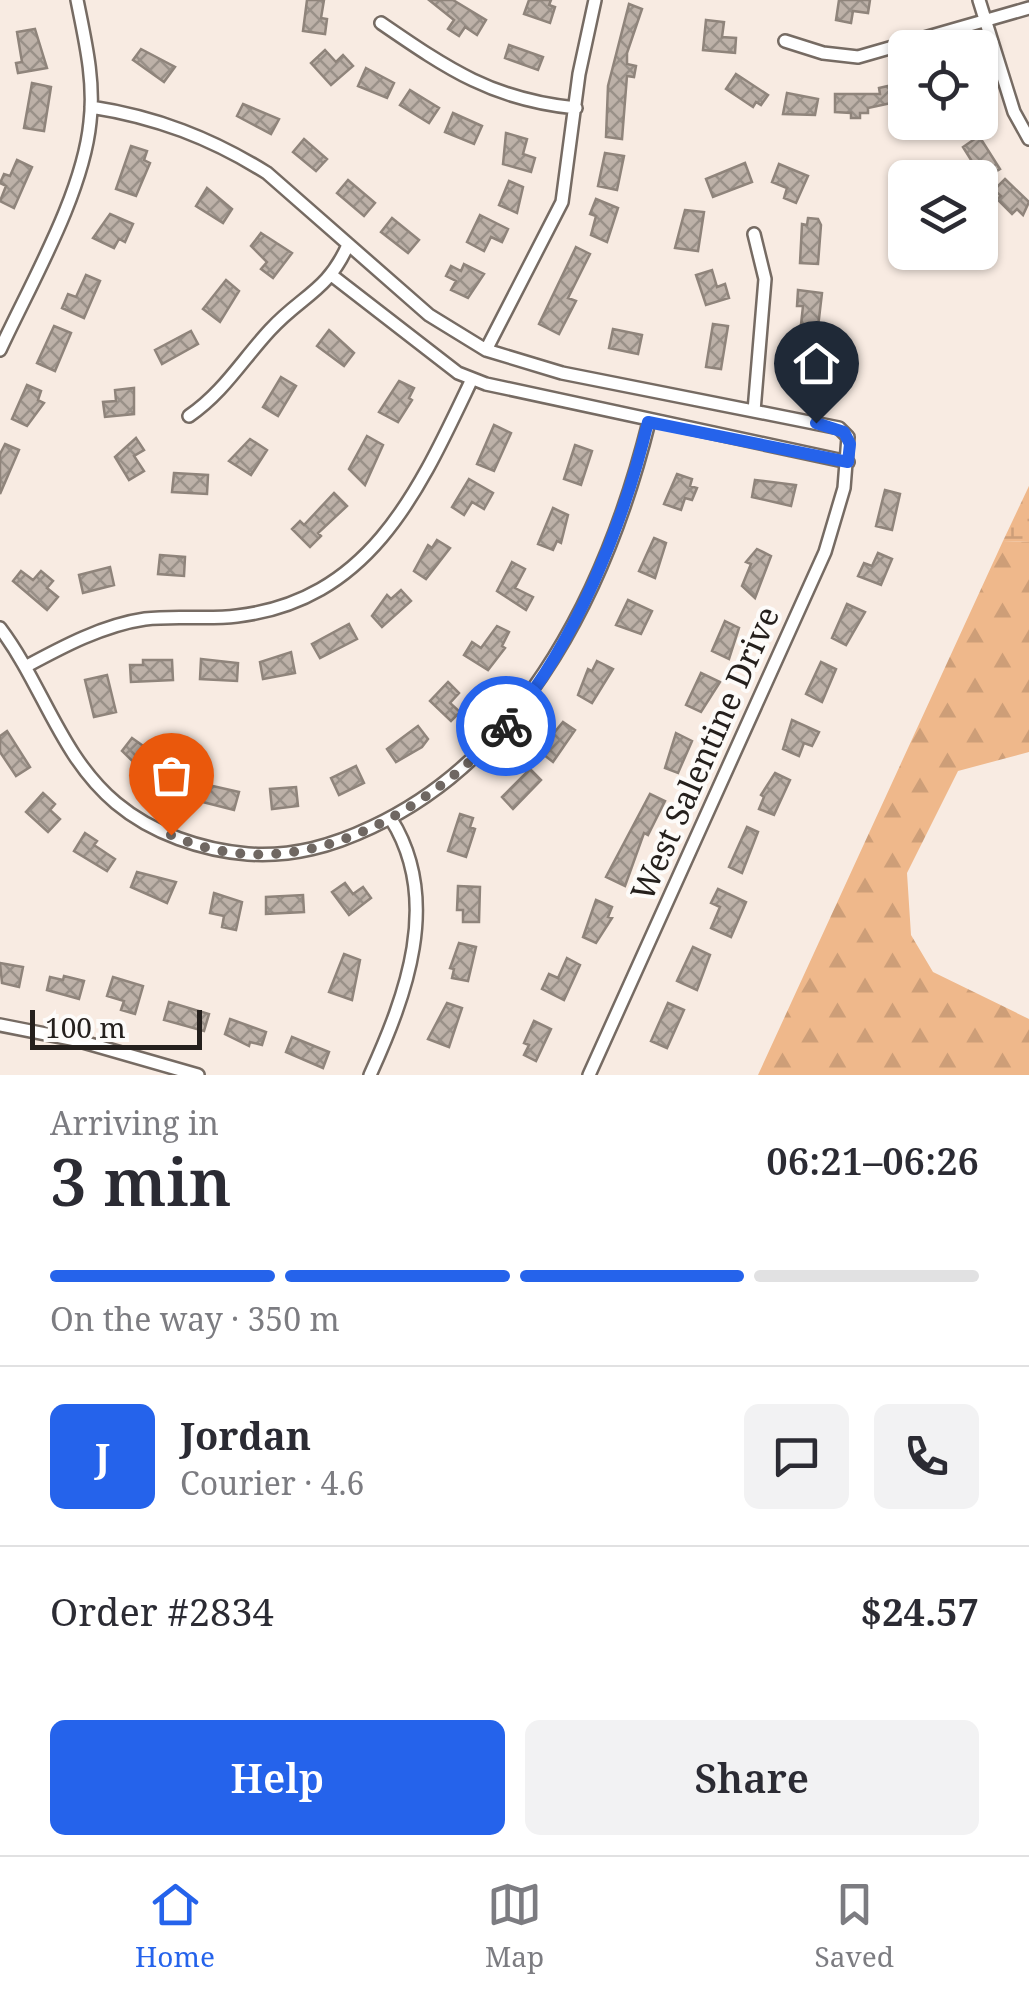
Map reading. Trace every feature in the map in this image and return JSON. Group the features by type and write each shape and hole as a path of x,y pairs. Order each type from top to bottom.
{"street":[{"path":"0,350 75,178 91,107 77,0"},
{"path":"486,350 562,202 595,0"},
{"path":"978,0 1014,112 1029,139"},
{"path":"785,41 823,53 858,57 1029,8"},
{"path":"381,23 456,74 493,92 576,108"},
{"path":"91,107 204,136 267,173 429,315 486,350 562,372 754,411 765,278 754,234"},
{"path":"189,416 231,379 271,328 334,277 348,244"},
{"path":"334,277 422,346 472,379 648,422 848,462"},
{"path":"25,668 115,626 147,619 234,616 278,609 319,594 351,570 386,533 419,483 472,379"},
{"name":"West Salentine Drive","path":"590,1075 825,552 848,462 848,437 839,428 754,411"},
{"path":"0,628 66,746 91,780 119,806 190,843 252,854 308,852 390,819 471,764 510,722 544,673 607,550 648,422"},
{"path":"370,1075 396,1019 415,938 417,902 410,869 390,819"},
{"path":"0,1026 76,1040 198,1075"}],"green space":[{"path":"1029,486 1029,542 1003,541"},
{"path":"1003,541 1029,542 1029,752 958,771 907,873 911,935 933,972 1029,1019 1029,1075 758,1075"}],"building":[{"path":"307,0 324,0 321,18 327,19 325,34 303,31"},
{"path":"429,0 453,0 486,20 477,35 465,27 459,36 448,29 454,20"},
{"path":"529,0 551,0 549,5 555,7 550,23 524,14"},
{"path":"839,0 870,0 868,13 853,11 851,23 836,20"},
{"path":"629,4 642,9 627,53 627,64 636,66 634,77 627,76 622,139 606,137 608,86"},
{"path":"706,20 724,22 722,37 736,38 735,53 703,50"},
{"path":"35,29 47,68 18,73 16,63 22,62 17,32"},
{"path":"509,45 543,57 538,70 505,58"},
{"path":"141,49 175,67 164,82 133,60"},
{"path":"325,50 336,62 343,55 353,66 331,85 311,63"},
{"path":"366,68 394,83 387,98 358,86"},
{"path":"736,74 768,95 761,105 756,102 753,107 726,89"},
{"path":"32,83 51,87 44,131 24,128"},
{"path":"888,86 888,104 868,108 868,113 860,113 860,118 835,112 835,94 880,94 879,88"},
{"path":"410,90 439,108 429,123 400,105"},
{"path":"787,93 818,99 815,115 783,114"},
{"path":"243,104 279,119 271,134 237,116"},
{"path":"453,113 482,126 474,144 445,132"},
{"path":"506,133 527,139 523,154 535,158 531,172 503,164"},
{"path":"304,139 327,159 316,171 293,152"},
{"path":"982,140 994,160 971,160 963,147"},
{"path":"131,146 147,151 144,160 150,163 136,196 116,189"},
{"path":"605,153 624,156 617,190 598,186"},
{"path":"17,160 32,167 14,208 0,201 6,186 0,183 4,174 10,176"},
{"path":"745,163 752,182 713,197 706,179"},
{"path":"779,164 808,176 796,203 784,198 787,188 772,182"},
{"path":"1005,179 1029,202 1023,215 1017,209 1012,214 998,200 998,186"},
{"path":"348,180 375,203 364,216 337,193"},
{"path":"509,181 523,187 517,213 499,205"},
{"path":"207,188 232,209 223,223 196,206"},
{"path":"596,199 618,208 607,242 591,235 596,216 590,214"},
{"path":"685,210 704,212 698,251 675,248"},
{"path":"110,214 133,224 125,242 119,239 114,248 93,238"},
{"path":"480,215 508,229 502,242 491,237 484,251 467,242"},
{"path":"392,218 419,240 408,253 381,232"},
{"path":"808,218 818,219 821,225 818,264 800,263 802,224 807,225"},
{"path":"261,233 292,253 273,278 261,269 267,262 251,246"},
{"path":"576,247 590,254 568,298 576,301 559,334 539,324"},
{"path":"464,264 484,274 468,298 451,290 456,281 446,276 451,266 461,271"},
{"path":"712,270 717,287 725,284 729,298 706,305 696,275"},
{"path":"86,275 100,281 84,318 62,308 68,294 76,297"},
{"path":"226,280 239,291 220,322 203,309"},
{"path":"798,290 822,293 818,327 801,325 803,306 797,306"},
{"path":"713,324 728,326 721,369 706,367"},
{"path":"54,326 71,333 55,371 37,363"},
{"path":"613,329 642,335 638,354 609,348"},
{"path":"329,330 354,353 344,366 317,346"},
{"path":"191,331 198,344 162,364 155,350"},
{"path":"797,347 822,352 820,363 815,362 810,388 789,384"},
{"path":"281,377 296,386 278,416 263,407"},
{"path":"399,381 414,388 409,398 412,400 398,422 379,412"},
{"path":"27,385 41,391 38,400 44,403 27,426 12,419"},
{"path":"134,388 134,414 105,417 103,402 116,401 115,390"},
{"path":"494,425 511,433 494,471 477,464"},
{"path":"367,436 383,445 365,485 349,469"},
{"path":"136,438 144,450 134,456 144,471 129,480 115,457"},
{"path":"250,439 267,450 251,475 229,461"},
{"path":"5,444 19,450 0,494 0,454"},
{"path":"575,445 592,451 581,485 564,479"},
{"path":"174,473 208,475 207,494 172,492"},
{"path":"677,474 692,479 690,486 697,488 692,500 685,498 681,510 664,504"},
{"path":"469,479 493,493 484,509 472,502 464,515 452,507"},
{"path":"755,480 796,485 791,506 752,497"},
{"path":"885,490 900,494 892,530 876,526"},
{"path":"334,493 347,506 318,533 321,536 310,547 292,529 300,521 304,525"},
{"path":"553,508 568,515 561,543 557,541 553,550 538,544"},
{"path":"654,538 666,543 655,578 639,571"},
{"path":"437,540 450,548 426,579 414,571 428,545 432,548"},
{"path":"757,549 771,556 755,598 742,586 751,564 746,562"},
{"path":"878,553 892,559 881,585 858,576 864,563 872,566"},
{"path":"160,555 185,557 184,576 158,574"},
{"path":"512,562 525,569 515,588 533,597 526,610 497,591"},
{"path":"110,567 114,585 83,593 79,575"},
{"path":"21,571 33,580 41,571 53,581 47,588 58,597 47,610 13,581"},
{"path":"401,590 411,601 382,627 372,616 387,595 391,599"},
{"path":"628,600 652,611 641,634 616,625"},
{"path":"847,604 865,612 846,645 832,638"},
{"path":"725,621 739,628 729,659 712,651"},
{"path":"349,624 357,639 320,658 312,644"},
{"path":"497,626 509,632 502,646 505,648 488,670 464,655 472,642 481,648"},
{"path":"291,652 295,673 263,679 260,662"},
{"path":"201,659 238,663 237,681 200,679"},
{"path":"143,660 172,660 173,680 131,682 130,665 143,665"},
{"path":"597,661 613,669 592,703 578,695 588,669 592,671"},
{"path":"821,662 836,669 822,702 806,694"},
{"path":"701,673 720,682 701,712 686,705"},
{"path":"107,675 116,712 94,717 85,680"},
{"path":"448,682 459,693 450,703 460,712 451,721 430,701"},
{"path":"792,720 819,732 812,746 804,743 799,756 783,749"},
{"path":"563,722 575,730 553,762 539,751"},
{"path":"418,726 428,739 396,762 387,749"},
{"path":"7,731 30,767 16,776 0,752 0,736"},
{"path":"676,733 692,741 678,773 665,768"},
{"path":"132,738 163,760 150,778 122,751"},
{"path":"356,766 364,783 339,795 331,778"},
{"path":"530,769 541,780 513,809 502,797"},
{"path":"775,773 790,780 774,815 759,809 764,797 761,795"},
{"path":"195,782 239,792 234,810 191,799"},
{"path":"296,787 298,806 272,809 270,789"},
{"path":"43,793 55,804 50,810 60,819 48,832 26,812"},
{"path":"650,794 665,801 648,835 644,833 625,886 606,877"},
{"path":"460,814 473,818 470,827 475,829 466,857 448,851"},
{"path":"747,827 758,832 742,873 729,867"},
{"path":"85,833 97,841 94,845 115,859 107,871 74,851"},
{"path":"137,872 176,882 167,903 131,887"},
{"path":"345,883 353,894 363,887 371,898 349,915 332,892"},
{"path":"458,886 480,887 479,922 463,922 463,910 457,910"},
{"path":"718,889 746,902 731,937 711,928 720,907 711,903"},
{"path":"214,893 242,902 236,930 222,927 224,916 210,913"},
{"path":"303,895 304,912 266,914 266,897"},
{"path":"596,900 612,907 608,917 612,918 596,943 583,937"},
{"path":"459,943 476,947 468,981 452,978 454,969 450,968"},
{"path":"693,947 710,955 697,990 677,981"},
{"path":"344,954 360,960 352,1000 329,992"},
{"path":"567,958 580,965 564,1000 542,989 549,974 558,978"},
{"path":"0,963 23,967 19,987 2,983"},
{"path":"64,976 84,981 79,999 47,990 50,977 63,980"},
{"path":"113,977 143,986 135,1014 121,1010 124,1001 107,996"},
{"path":"169,1002 209,1014 204,1031 164,1020"},
{"path":"447,1003 462,1008 449,1047 428,1039"},
{"path":"668,1003 684,1010 667,1048 651,1041"},
{"path":"230,1019 266,1032 262,1045 250,1042 249,1046 225,1034"},
{"path":"534,1021 551,1029 536,1061 524,1055 529,1045 524,1043"},
{"path":"292,1037 329,1052 323,1068 286,1052"}],"way so far":[{"path":"171,835 222,852 267,855 308,852 348,839 421,801 471,764 506,726"}],"route":[{"path":"506,726 544,673 607,550 648,422 848,462 850,444 844,432 816,423"}]}
